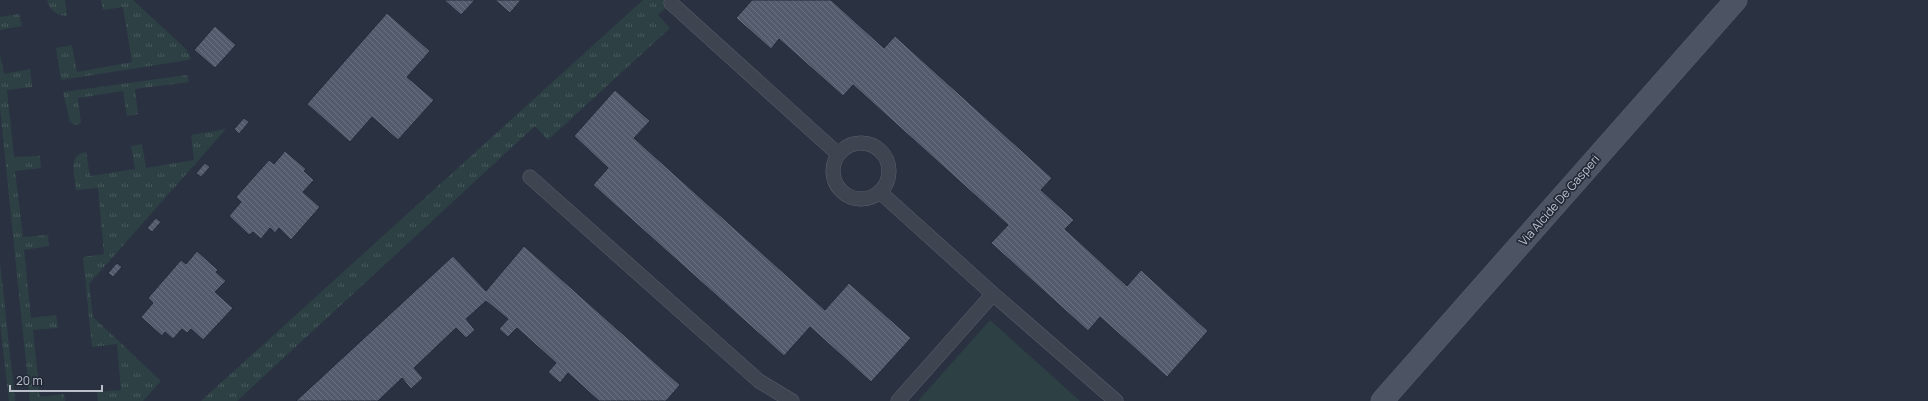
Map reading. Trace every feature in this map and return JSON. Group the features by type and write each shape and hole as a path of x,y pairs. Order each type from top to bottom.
{"street":[{"name":"Via Alcide De Gasperi","path":"1382,401 1736,0"}],"lane":[{"path":"671,3 838,154"},
{"path":"862,142 874,146 884,155 889,167 888,180 880,192 868,198 854,198 842,192 834,180 833,166 838,154 849,145 862,142"},
{"path":"530,177 759,381 792,401"},
{"path":"880,192 993,294 1116,401"},
{"path":"898,401 993,294"}],"green space":[{"path":"47,0 65,0 67,16 54,12"},
{"path":"101,0 133,0 186,49 191,58 188,60 61,80 56,48 72,45 77,72 132,62 123,7 103,10"},
{"path":"643,0 674,0 658,15 670,28 548,140 535,126 237,401 201,401"},
{"path":"19,14 22,26 0,30 0,17"},
{"path":"0,55 4,74 30,69 32,87 7,90 14,157 40,156 41,168 15,171 23,237 48,235 49,246 24,250 31,318 56,315 58,328 33,330 40,397 64,394 65,401 30,401 0,108"},
{"path":"187,75 189,82 135,89 138,114 127,116 123,91 78,98 81,123 75,125 70,122 63,92"},
{"path":"226,129 89,284 93,317 161,381 143,401 98,401 97,392 121,390 117,344 92,347 83,257 104,254 98,188 76,190 74,161 80,154 86,152 90,176 135,169 131,146 142,144 146,168 194,160 191,135"},
{"path":"0,262 15,401 9,401 0,323"},
{"path":"990,320 1080,401 918,401"}],"building":[{"path":"444,0 475,0 461,15"},
{"path":"495,0 521,0 510,13"},
{"path":"752,0 831,0 884,48 895,36 1052,178 1041,190 1074,220 1065,229 1127,286 1141,270 1208,331 1167,377 1100,317 1088,331 991,243 1008,225 853,85 843,96 779,39 771,49 736,18"},
{"path":"387,13 430,51 407,77 434,100 398,140 372,117 350,142 307,104"},
{"path":"215,26 236,45 215,68 194,50"},
{"path":"615,90 650,121 634,138 825,310 849,283 911,338 871,382 810,327 784,356 593,185 608,168 574,136"},
{"path":"244,118 249,122 239,134 234,129"},
{"path":"285,151 306,169 304,171 314,180 303,192 320,207 291,240 279,228 275,233 270,228 261,239 253,232 249,235 229,216 241,202 236,197 269,160 274,164"},
{"path":"205,163 210,167 201,177 196,173"},
{"path":"156,218 161,222 152,232 147,228"},
{"path":"524,246 680,385 666,401 599,401 568,373 560,383 548,372 556,363 517,328 508,337 499,329 508,319 486,301 466,319 475,330 466,338 456,328 414,368 423,378 411,389 402,378 378,401 296,401 453,256 486,291"},
{"path":"197,251 218,270 216,272 226,281 215,292 233,308 203,340 191,329 187,333 182,329 173,339 165,332 162,336 141,317 153,303 148,298 181,260 186,264"},
{"path":"117,263 122,267 113,277 108,273"}]}
